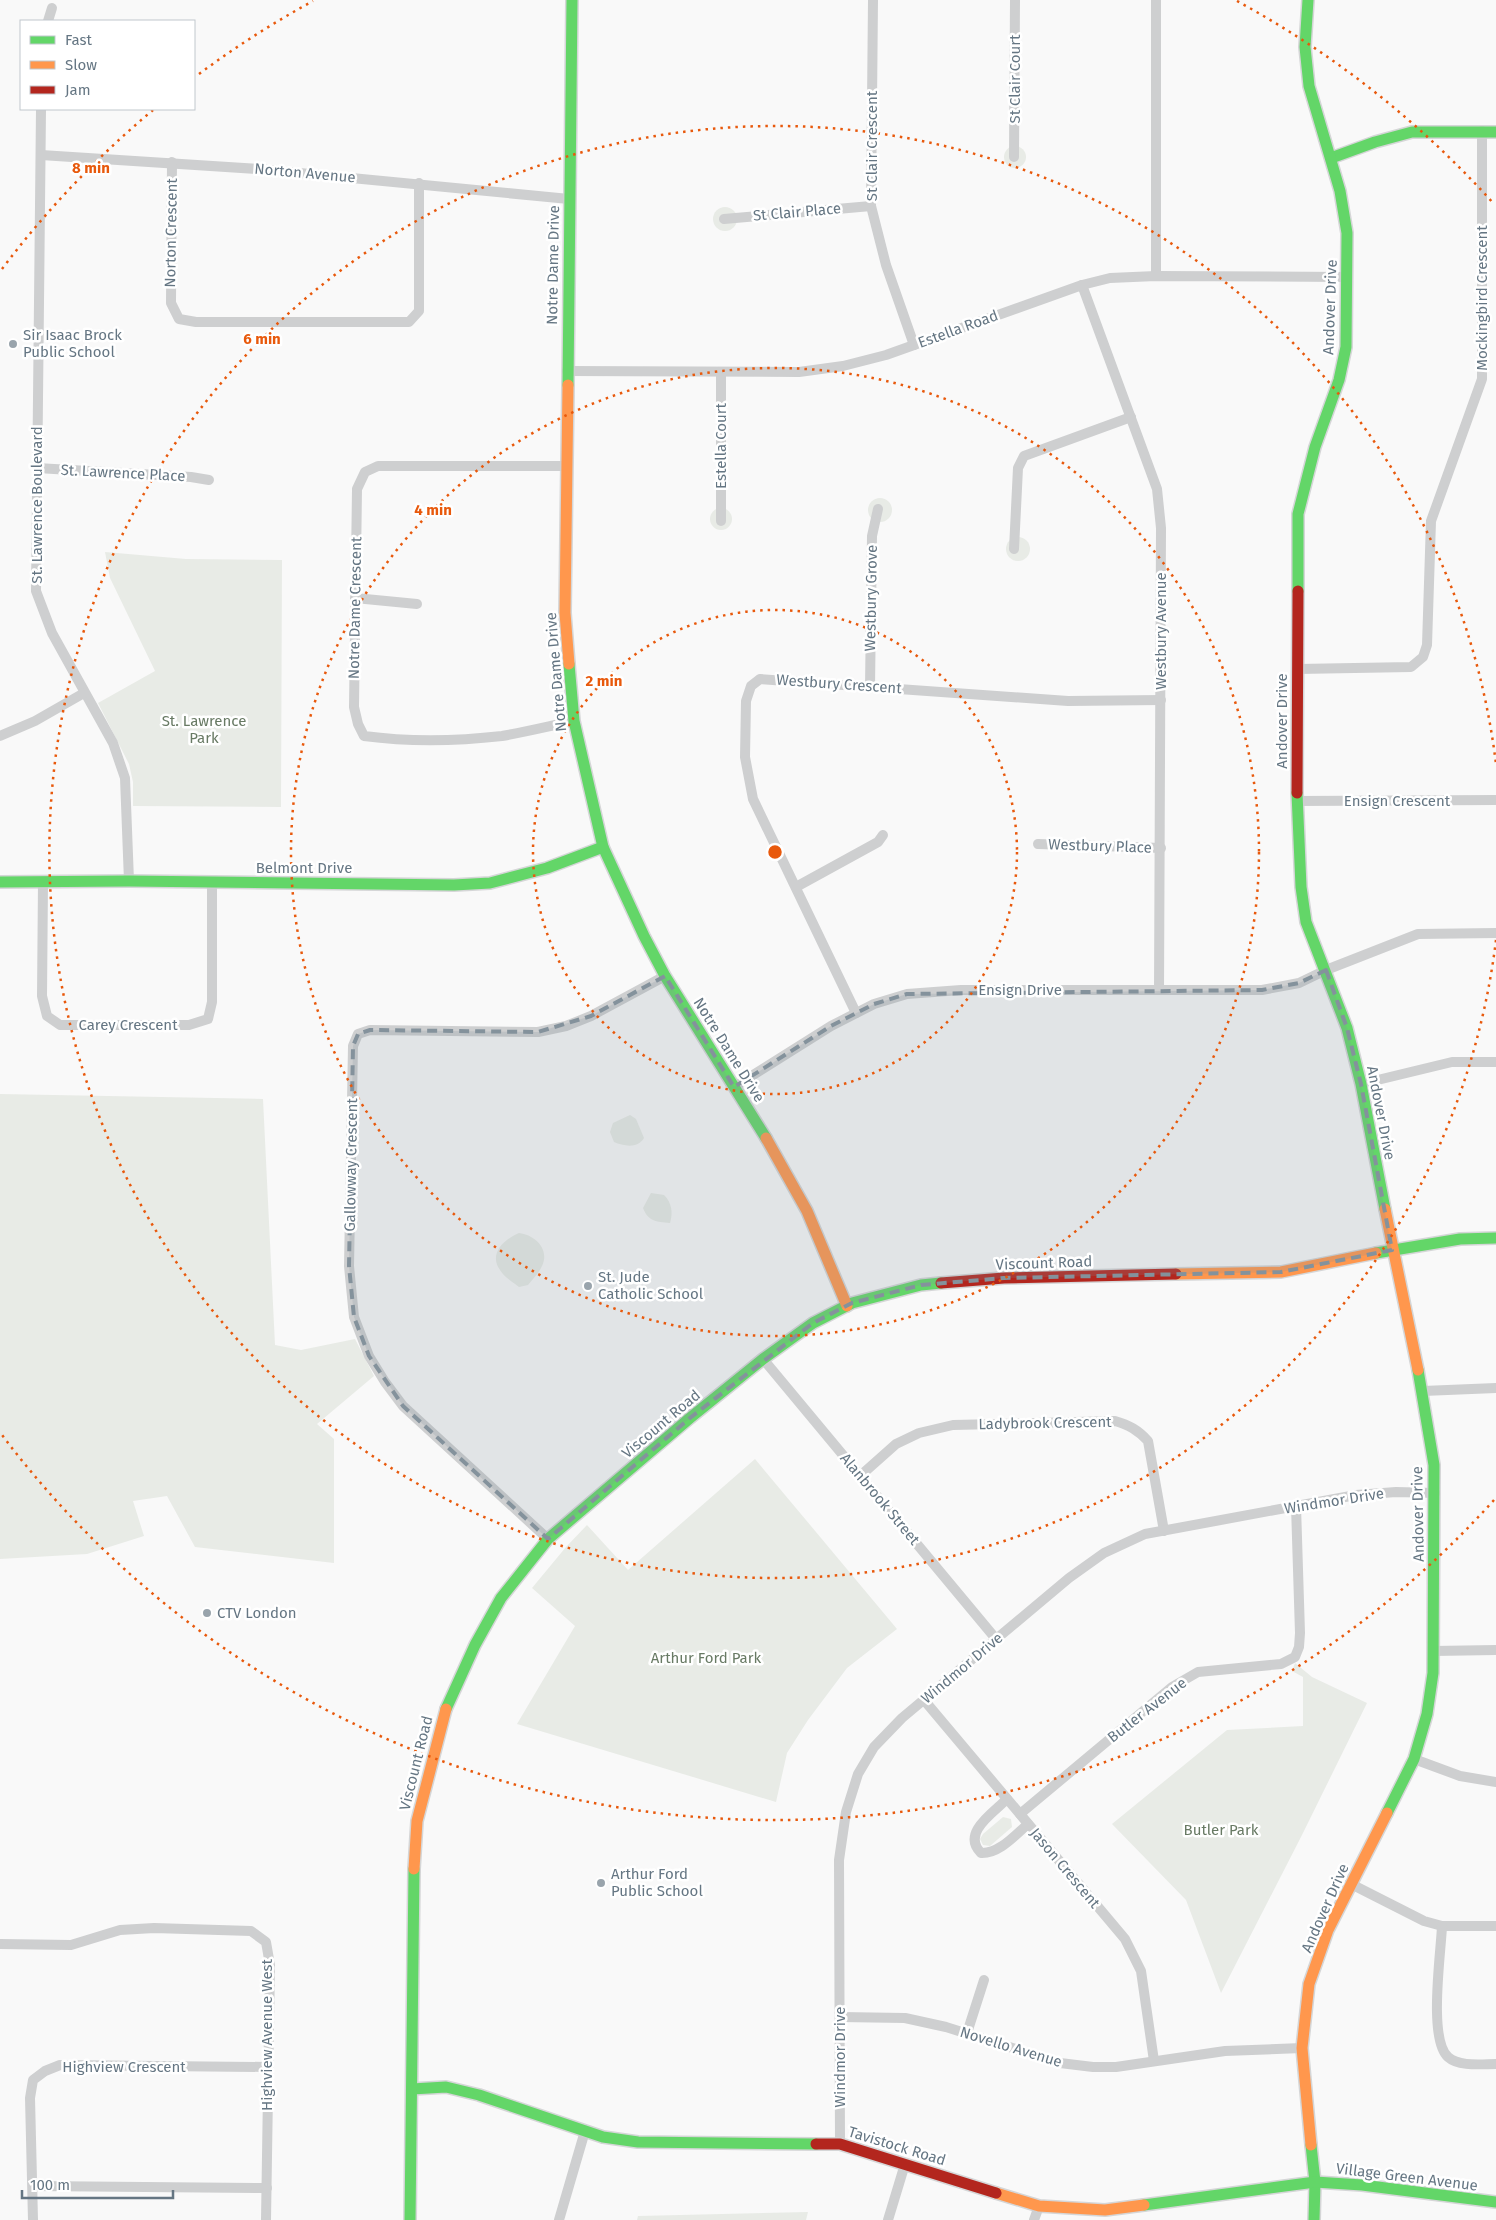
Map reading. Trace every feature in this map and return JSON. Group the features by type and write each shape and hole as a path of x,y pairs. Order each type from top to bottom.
{"street":[{"name":"Notre Dame Drive","path":"572,0 565,613 574,721 602,847 665,976 779,1159 807,1211 846,1306"},
{"name":"St Clair Crescent","path":"873,0 871,206 886,265 914,345"},
{"name":"St Clair Court","path":"1014,157 1015,0"},
{"path":"1156,0 1156,276"},
{"name":"Andover Drive","path":"1308,0 1305,47 1309,86 1340,191 1347,233 1347,277 1346,347 1339,380 1315,447 1298,514 1297,801 1301,887 1306,922 1347,1028 1361,1084 1392,1250 1423,1391 1434,1465 1435,1493 1432,1693 1414,1759 1328,1930 1309,1984 1302,2048 1315,2182 1314,2220"},
{"path":"48,20 52,8"},
{"name":"St. Lawrence Boulevard","path":"41,110 36,591 52,633 112,743 125,778 129,881"},
{"name":"Mockingbird Crescent","path":"1298,669 1412,666 1423,657 1427,645 1431,521 1482,379 1482,131"},
{"path":"1331,158 1375,142 1412,132 1496,132"},
{"name":"Norton Avenue","path":"41,155 172,162 569,199"},
{"name":"Norton Crescent","path":"172,162 171,304 179,319 196,322 409,322 419,311 419,184"},
{"name":"St Clair Place","path":"724,219 871,206"},
{"name":"Estella Road","path":"567,371 808,371 852,364 914,345 1082,285 1110,278 1156,276 1347,277"},
{"name":"Westbury Avenue","path":"1082,285 1157,489 1161,528 1159,990"},
{"name":"Estella Court","path":"721,372 721,520"},
{"path":"1014,549 1018,468 1024,456 1132,417"},
{"name":"Notre Dame Crescent","path":"566,466 378,466 365,472 356,489 354,707 358,724 364,736 382,739 451,739 502,736 574,721"},
{"name":"St. Lawrence Place","path":"36,468 191,477 209,480"},
{"name":"Westbury Grove","path":"870,686 872,536 878,509"},
{"path":"355,598 417,604"},
{"name":"Westbury Crescent","path":"856,1013 754,799 745,757 746,701 751,686 760,678 1068,701 1161,700"},
{"path":"0,736 35,721 84,693"},
{"name":"Ensign Crescent","path":"1297,801 1496,800"},
{"path":"796,887 878,842 883,835"},
{"name":"Westbury Place","path":"1038,844 1161,848"},
{"name":"Belmont Drive","path":"0,882 129,881 454,885 490,882 547,868 602,847"},
{"name":"Carey Crescent","path":"43,882 42,996 47,1016 60,1024 90,1025 189,1025 208,1019 212,1002 212,883"},
{"path":"1326,970 1418,934 1496,933"},
{"name":"Ensign Drive","path":"734,1086 831,1026 874,1004 907,994 961,990 1262,990 1299,983 1326,970"},
{"name":"Gallowway Crescent","path":"548,1540 403,1406 369,1356 354,1317 349,1266 352,1046 358,1034 370,1030 538,1032 566,1026 591,1016 665,976"},
{"path":"1361,1084 1452,1062 1496,1062"},
{"name":"Viscount Road","path":"410,2220 414,1865 417,1821 446,1707 474,1645 501,1598 548,1540 763,1359 812,1323 846,1306 921,1285 1004,1278 1281,1272 1392,1250 1460,1239 1496,1238"},
{"name":"Alanbrook Street","path":"763,1359 996,1639"},
{"path":"1423,1391 1496,1388"},
{"name":"Ladybrook Crescent","path":"860,1476 896,1444 919,1433 953,1425 1115,1421 1127,1424 1138,1430 1148,1441 1164,1531"},
{"name":"Windmor Drive","path":"840,2144 839,1860 846,1812 858,1774 874,1747 902,1718 1069,1578 1104,1553 1145,1534 1356,1495 1396,1492 1435,1493"},
{"name":"Butler Avenue","path":"1020,1814 1172,1687 1198,1672 1281,1664 1295,1657 1299,1647 1300,1633 1296,1506"},
{"path":"1433,1651 1496,1650"},
{"name":"Jason Crescent","path":"924,1700 1125,1939 1141,1971 1154,2061"},
{"path":"1414,1759 1460,1776 1496,1782"},
{"path":"1007,1799 978,1828 973,1837 975,1847 981,1853 988,1853 997,1849 1028,1824"},
{"path":"1351,1884 1424,1920 1442,1926 1496,1926"},
{"path":"1442,1926 1436,2028 1440,2047 1448,2058 1463,2063 1496,2064"},
{"name":"Highview Avenue West","path":"0,1944 71,1945 120,1930 154,1928 251,1931 266,1942 270,1965 266,2220"},
{"path":"967,2033 984,1980"},
{"name":"Novello Avenue","path":"840,2017 905,2018 967,2033 1060,2063 1092,2067 1116,2067 1225,2050 1302,2048"},
{"name":"Highview Crescent","path":"32,2220 33,2186 30,2098 33,2080 44,2071 60,2065 268,2067"},
{"name":"Tavistock Road","path":"412,2089 446,2087 479,2095 603,2137 638,2142 840,2144 1039,2206 1104,2210 1315,2182"},
{"path":"559,2220 585,2131"},
{"path":"888,2220 905,2164"},
{"name":"Village Green Avenue","path":"1315,2182 1362,2185 1496,2202"},
{"path":"33,2186 267,2188"},
{"path":"1034,2220 1039,2206"}],"highlighted area":[{"path":"1326,970 1347,1028 1361,1084 1392,1250 1281,1272 1004,1278 921,1285 852,1303 813,1323 690,1418 548,1539 403,1406 369,1356 354,1317 349,1266 353,1046 358,1034 370,1030 538,1032 591,1016 665,976 734,1087 831,1026 874,1004 907,994 1262,990 1299,983"}],"green space":[{"path":"1011,146 1019,146 1026,153 1026,161 1019,168 1011,168 1004,161 1004,153"},
{"path":"725,207 733,211 737,219 733,227 725,231 717,227 713,219 717,211"},
{"path":"880,498 885,499 891,505 891,515 885,521 880,522 875,521 869,515 868,510 869,505 875,499"},
{"path":"721,508 729,511 732,519 729,527 721,530 713,527 710,519 713,511"},
{"path":"1018,537 1026,541 1030,549 1026,557 1018,561 1010,557 1006,549 1010,541"},
{"name":"St. Lawrence Park","path":"105,552 186,559 282,560 281,807 133,806 133,782 129,764 98,703 155,671 110,578"},
{"path":"0,1094 263,1099 275,1345 301,1350 355,1339 374,1376 317,1424 334,1439 334,1563 195,1547 167,1496 133,1501 144,1536 87,1554 0,1559"},
{"path":"630,1115 636,1119 644,1138 634,1145 614,1142 610,1132 613,1123"},
{"path":"651,1193 664,1195 669,1201 671,1208 670,1223 653,1220 647,1216 643,1208"},
{"path":"519,1233 525,1234 540,1244 544,1260 537,1274 528,1285 519,1287 502,1273 496,1258 500,1247 508,1239"},
{"name":"Arthur Ford Park","path":"755,1459 897,1629 847,1668 808,1720 787,1753 776,1802 517,1724 575,1626 532,1588 566,1547 587,1525 628,1570"},
{"name":"Butler Park","path":"1295,1663 1312,1677 1367,1703 1221,1993 1186,1900 1112,1824 1227,1730 1303,1726 1303,1677 1292,1671"},
{"path":"1003,1817 1011,1819 1012,1827 990,1846 983,1845 980,1839 983,1834"},
{"path":"808,2212 806,2220 637,2220 638,2216"}],"traffic: fast":[{"path":"568,385 572,0"},
{"path":"1298,591 1298,514 1315,447 1339,380 1346,347 1347,233 1340,191 1309,86 1305,47 1308,0"},
{"path":"1331,158 1375,142 1412,132 1496,132"},
{"path":"569,664 574,721 603,847 644,936 665,976 766,1138"},
{"path":"1297,793 1301,887 1306,922 1347,1028 1361,1084 1385,1209"},
{"path":"0,882 129,881 454,885 490,883 547,868 603,847"},
{"path":"1376,1253 1460,1239 1496,1238"},
{"path":"446,1709 475,1645 501,1598 548,1539 690,1418 763,1359 813,1323 852,1303 921,1285 941,1283"},
{"path":"1387,1813 1414,1759 1427,1714 1433,1673 1434,1465 1418,1370"},
{"path":"410,2220 414,1869"},
{"path":"412,2089 446,2087 479,2095 603,2137 638,2142 816,2144"},
{"path":"1311,2145 1315,2182 1314,2220"},
{"path":"1144,2205 1315,2182 1362,2185 1496,2202"}],"traffic: slow":[{"path":"568,385 565,613 569,664"},
{"path":"766,1138 807,1211 847,1306"},
{"path":"1385,1209 1418,1370"},
{"path":"1176,1274 1281,1272 1376,1253"},
{"path":"414,1869 417,1821 446,1709"},
{"path":"1311,2145 1302,2048 1309,1984 1328,1930 1387,1813"},
{"path":"996,2193 1039,2206 1105,2210 1144,2205"}],"traffic: jam":[{"path":"1297,793 1298,591"},
{"path":"941,1283 1004,1278 1176,1274"},
{"path":"816,2144 840,2144 996,2193"}],"place":[{"name":"Sir Isaac Brock Public School","path":"13,344"},
{"name":"St. Jude Catholic School","path":"588,1286"},
{"name":"CTV London","path":"207,1613"},
{"name":"Arthur Ford Public School","path":"601,1883"}]}
